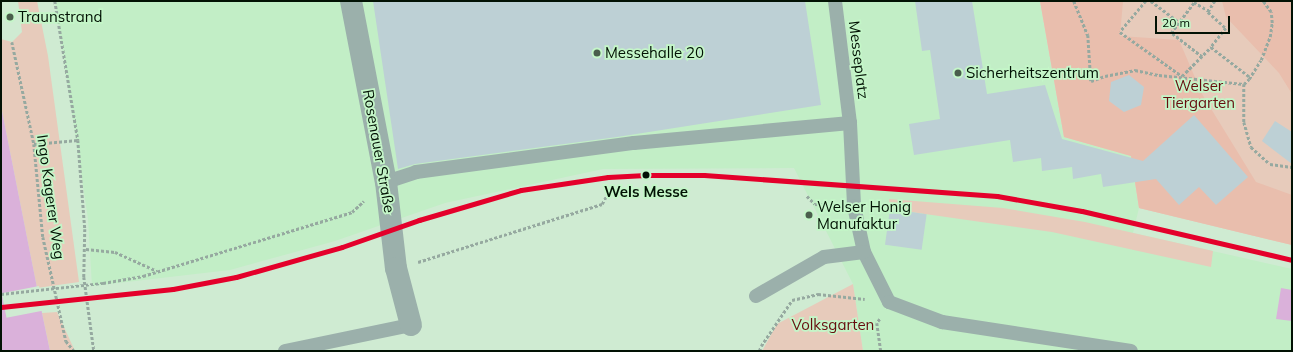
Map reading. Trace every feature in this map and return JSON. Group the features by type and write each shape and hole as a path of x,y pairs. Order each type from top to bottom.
{"street":[{"name":"Rosenauer Straße","path":"351,1 386,182 396,268 411,325"}],"lane":[{"name":"Messeplatz","path":"835,1 850,123 854,206 864,252 889,302"},
{"path":"386,182 416,172 634,143 850,123"},
{"path":"756,296 824,257 864,252"},
{"path":"889,302 942,322 1131,351"},
{"path":"285,351 411,325"}],"path":[{"path":"55,1 78,140 86,249 84,277 94,351"},
{"path":"1074,1 1088,35 1091,81 1105,76 1135,70 1159,75 1182,76 1244,84"},
{"path":"1146,1 1120,32 1182,76"},
{"path":"1151,1 1179,22"},
{"path":"1209,11 1216,1"},
{"path":"1263,1 1271,12 1272,23 1270,37 1261,60 1244,84 1244,122 1251,147 1270,164 1292,167"},
{"path":"1182,76 1202,57 1226,28 1209,11 1194,2 1171,33 1202,57"},
{"name":"Ingo Kagerer Weg","path":"12,42 34,144 43,237 66,341 74,351"},
{"path":"1211,47 1250,77"},
{"path":"34,144 78,140"},
{"path":"1,294 103,283 143,276 352,212 386,182"},
{"path":"396,268 602,204 609,191"},
{"path":"807,196 815,204 842,205"},
{"path":"86,249 115,252 157,271"},
{"path":"759,351 792,300 818,294 889,302 877,323 881,351"}],"shaded area":[{"path":"55,1 1040,1 1064,137 1131,156 1139,208 1133,233 1292,269 1292,351 863,351 853,284 794,168 603,169 445,203 335,241 230,270 92,286 88,219"},
{"path":"1,106 42,313 50,351 1,351"},
{"path":"1281,288 1292,290 1292,321 1276,319"}],"green space":[{"path":"18,1 37,1 48,56 79,282 37,288 1,106 1,39 12,42 22,32"},
{"name":"Welser Tiergarten","path":"1040,1 1292,1 1292,245 1139,208 1131,156 1064,137"},
{"name":"Welser Tiergarten","path":"1040,1 1123,1 1120,36 1179,40 1202,94 1256,182 1292,195 1292,245 1139,208 1131,156 1064,137"},
{"path":"1222,1 1292,1 1292,94 1279,73 1226,17"},
{"path":"889,199 1003,208 1085,222 1213,251 1211,267 1052,232 890,209"},
{"name":"Volksgarten","path":"853,284 863,351 762,351 777,324"},
{"path":"57,312 75,351 50,351 42,313"}],"pier":[{"path":"39,286 44,311 6,318 2,293"}],"building":[{"name":"Messehalle 20","path":"373,1 805,1 821,105 617,137 415,164 398,169"},
{"path":"915,1 972,1 987,94 1045,85 1062,139 1143,161 1194,115 1248,177 1216,205 1199,187 1179,205 1156,179 1103,187 1101,174 1073,179 1072,167 1042,171 1041,158 1013,162 1010,140 914,155 909,124 940,119 930,50 922,51"},
{"path":"1129,75 1144,87 1141,105 1124,112 1109,101 1111,82"},
{"path":"1275,121 1292,132 1292,164 1262,141"},
{"path":"890,209 927,214 922,250 885,245"}],"transit line":[{"path":"1,307 173,289 236,277 342,247 419,220 521,190 608,177 646,175 704,175 997,196 1082,211 1292,260"}],"place":[{"name":"Traunstrand","path":"10,17"},
{"name":"Messehalle 20","path":"597,53"},
{"name":"Sicherheitszentrum","path":"958,73"},
{"name":"Wels Messe","path":"646,175"},
{"name":"Welser Honig Manufaktur","path":"809,215"}]}
